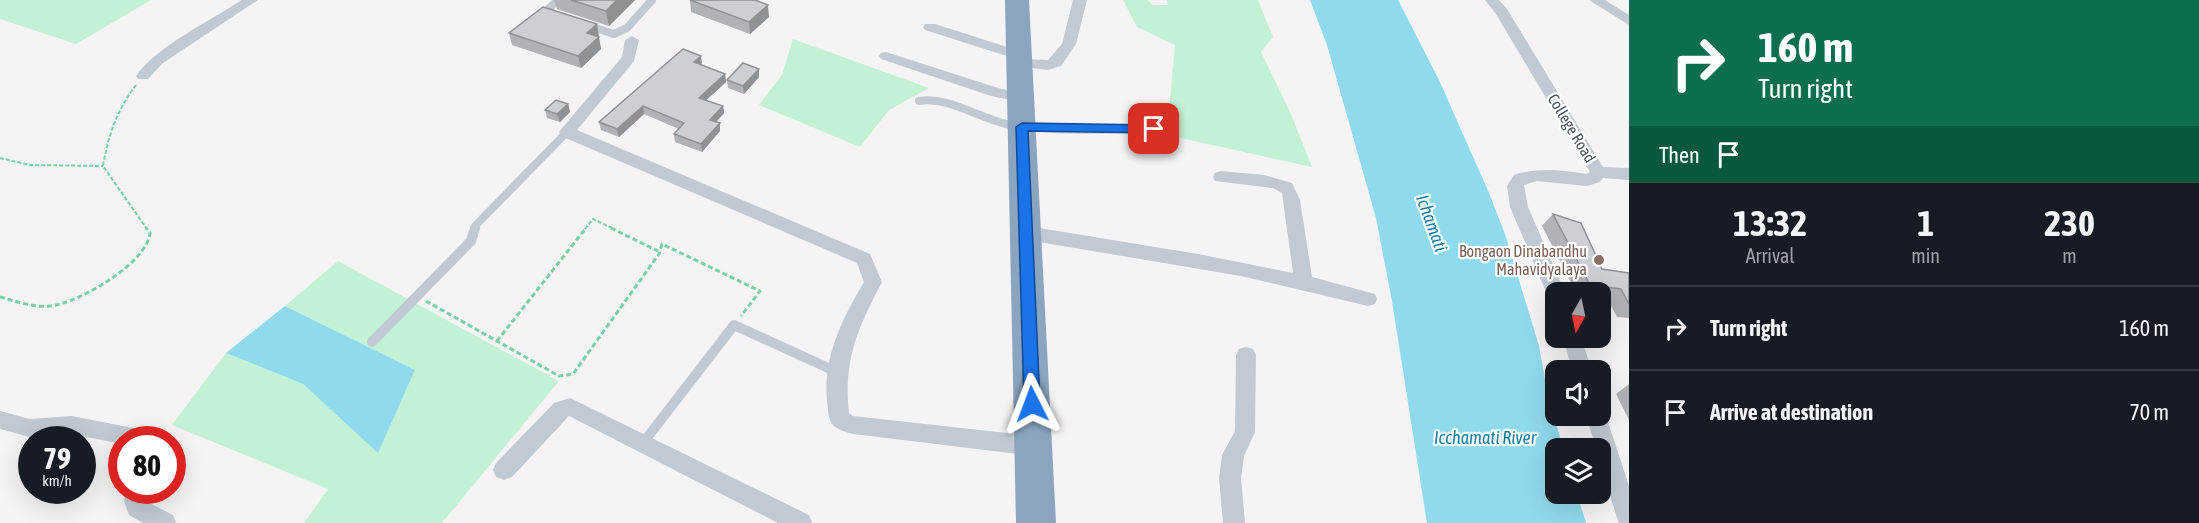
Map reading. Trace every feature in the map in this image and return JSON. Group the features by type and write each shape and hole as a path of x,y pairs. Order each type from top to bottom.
{"highway":[{"path":"1017,0 1036,523"}],"street":[{"path":"143,76 158,60 251,0"},
{"path":"930,27 1018,59 1048,65 1056,63 1069,44 1080,0"},
{"name":"College Road","path":"1492,0 1507,20 1598,172 1594,178 1587,180 1530,175 1519,179 1516,183 1515,194 1518,207 1551,282"},
{"path":"1596,0 1629,21"},
{"path":"630,34 629,58 567,132 864,259 873,282 850,322 843,340 837,372 838,417 844,422 1034,446"},
{"path":"886,57 996,93 1022,112"},
{"path":"1598,172 1629,174"},
{"path":"1221,177 1272,183 1289,190 1293,200 1303,281"},
{"path":"1027,233 1149,252 1303,281 1368,299"},
{"path":"1234,523 1230,478 1233,455 1245,432 1246,354"},
{"path":"504,470 566,407 643,443 801,523"},
{"path":"0,420 30,428 72,425 108,432"},
{"path":"1599,426 1629,521"},
{"path":"136,504 137,508 165,523"}],"lane":[{"path":"558,0 545,12 565,18"},
{"path":"575,21 614,33 630,34 652,0"},
{"path":"919,101 928,98 994,122 1022,112 1154,129"},
{"path":"372,342 471,241 476,225 567,132"},
{"path":"643,443 734,326 837,372"}],"path":[{"path":"0,297 34,306 50,307 66,303 83,295 130,263 149,244 150,233 103,166 109,135 117,113 126,97 143,76"},
{"path":"0,159 30,165 103,166"},
{"path":"497,341 593,219 658,251"},
{"path":"417,296 559,376 573,374 659,254 658,251 662,244 760,291 734,326"}],"green space":[{"path":"0,0 151,0 76,44 0,19"},
{"path":"1123,0 1147,0 1153,5 1168,5 1167,0 1258,0 1273,37 1261,52 1291,114 1312,167 1167,135 1175,45 1137,27"},
{"path":"793,39 929,88 889,110 860,147 759,105 782,75"},
{"path":"338,261 559,381 442,523 304,523 328,489 186,431 186,426 172,425 226,353 303,384 378,452 415,370 285,306"}],"water":[{"name":"Icchamati River","path":"1310,0 1398,0 1439,80 1489,193 1505,234 1539,346 1545,379 1545,426 1557,426 1560,438 1545,438 1545,504 1580,504 1586,523 1427,523 1392,301 1376,218 1327,45"},
{"path":"285,306 415,370 378,453 303,384 226,353"}],"building":[{"path":"571,0 617,0 606,11"},
{"path":"690,0 755,0 768,5 749,22"},
{"path":"543,7 597,24 587,33 599,37 578,56 509,33"},
{"path":"683,49 701,56 694,62 725,74 699,98 723,106 710,120 720,123 701,144 674,134 684,123 643,106 617,129 599,122"},
{"path":"743,63 759,69 743,86 727,80"},
{"path":"556,100 568,104 557,114 545,110"},
{"path":"1553,214 1581,223 1602,269 1629,273 1629,304 1621,289 1611,288 1611,282 1588,282"}],"place":[{"name":"Bongaon Dinabandhu Mahavidyalaya","path":"1599,260"}],"route":[{"path":"1032,404 1022,127 1154,129"}],"water label":[{"name":"Ichamati","path":"1432,223"}]}
